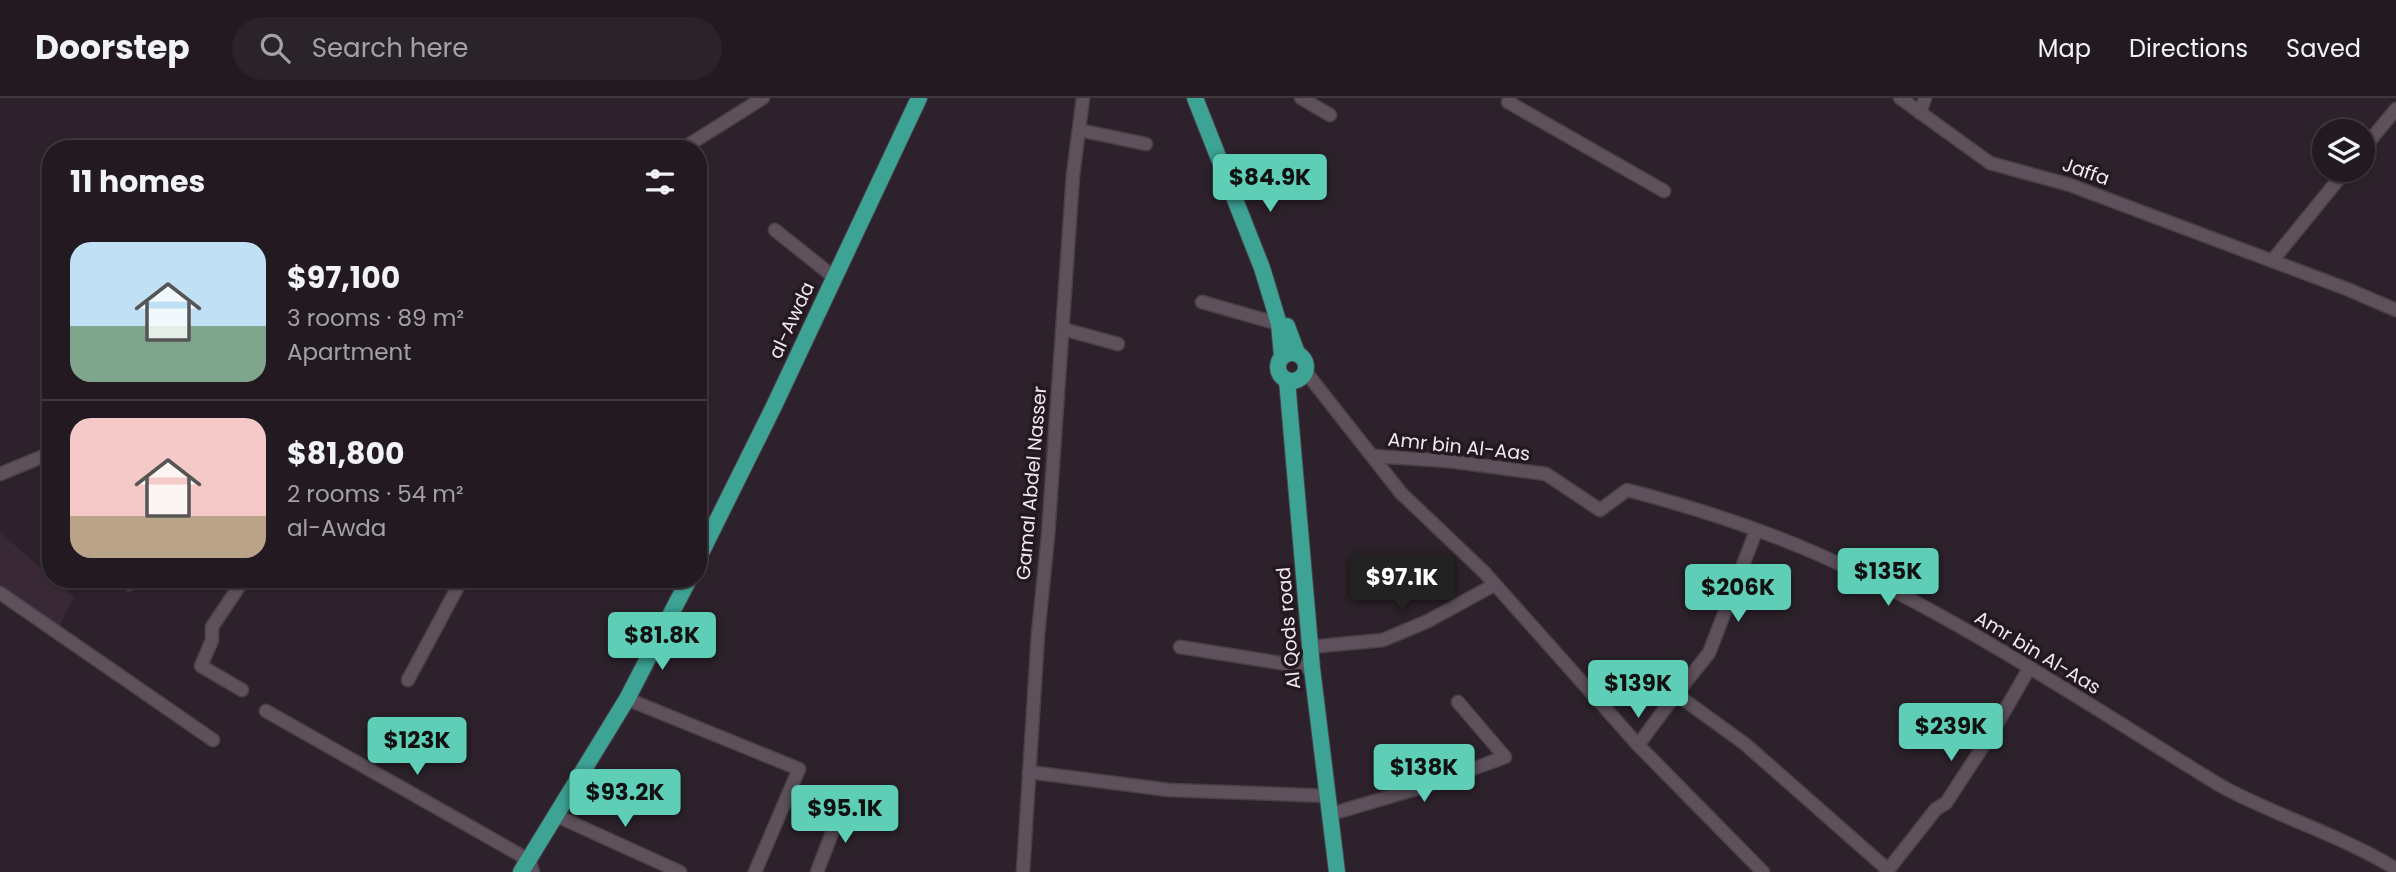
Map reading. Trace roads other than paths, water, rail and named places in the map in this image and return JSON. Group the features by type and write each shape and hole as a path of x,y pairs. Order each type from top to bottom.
{"main road":[{"name":"al-Awda","path":"707,541 919,98"},
{"path":"1195,98 1245,221 1289,355"},
{"path":"1201,98 1250,213 1280,299 1290,341 1289,355 1278,368 1287,380 1298,379 1305,371 1305,360 1289,355"},
{"name":"Al Qods road","path":"1287,380 1312,668 1337,872"},
{"path":"528,868 627,699 684,588"}],"street":[{"path":"696,140 763,98"},
{"name":"Gamal Abdel Nasser","path":"1023,872 1038,626 1048,536 1073,175 1083,98"},
{"path":"1300,98 1330,115"},
{"path":"1510,98 1508,102 1664,191"},
{"name":"Jaffa","path":"1900,98 1990,163 2070,184 2396,310"},
{"path":"1920,113 1925,98"},
{"path":"2375,134 2396,109"},
{"path":"1079,130 1146,144"},
{"path":"2272,261 2336,182"},
{"path":"775,230 835,278"},
{"path":"1202,302 1279,324"},
{"path":"1063,329 1118,344"},
{"path":"1305,371 1401,493 1484,572 1638,745 1763,872"},
{"name":"Amr bin Al-Aas","path":"1373,456 1449,461 1546,474 1600,510 1627,489 1699,509 1831,561 1913,602 2030,667 2252,803 2357,847 2396,869"},
{"path":"0,474 42,457"},
{"path":"1638,745 1709,653 1756,531"},
{"path":"1310,646 1383,640 1428,621 1494,585"},
{"path":"238,588 212,627 212,640 201,666 242,690"},
{"path":"408,680 457,588"},
{"path":"0,593 213,740"},
{"path":"1180,647 1312,668"},
{"path":"1676,694 1745,744 1888,870 1936,809 1946,803 1993,731 2030,667"},
{"path":"627,699 799,769 755,872"},
{"path":"1331,814 1426,786 1505,757 1458,702"},
{"path":"266,711 528,868"},
{"path":"1029,772 1169,790 1329,796"},
{"path":"817,872 842,807"},
{"path":"557,816 680,872"}]}
